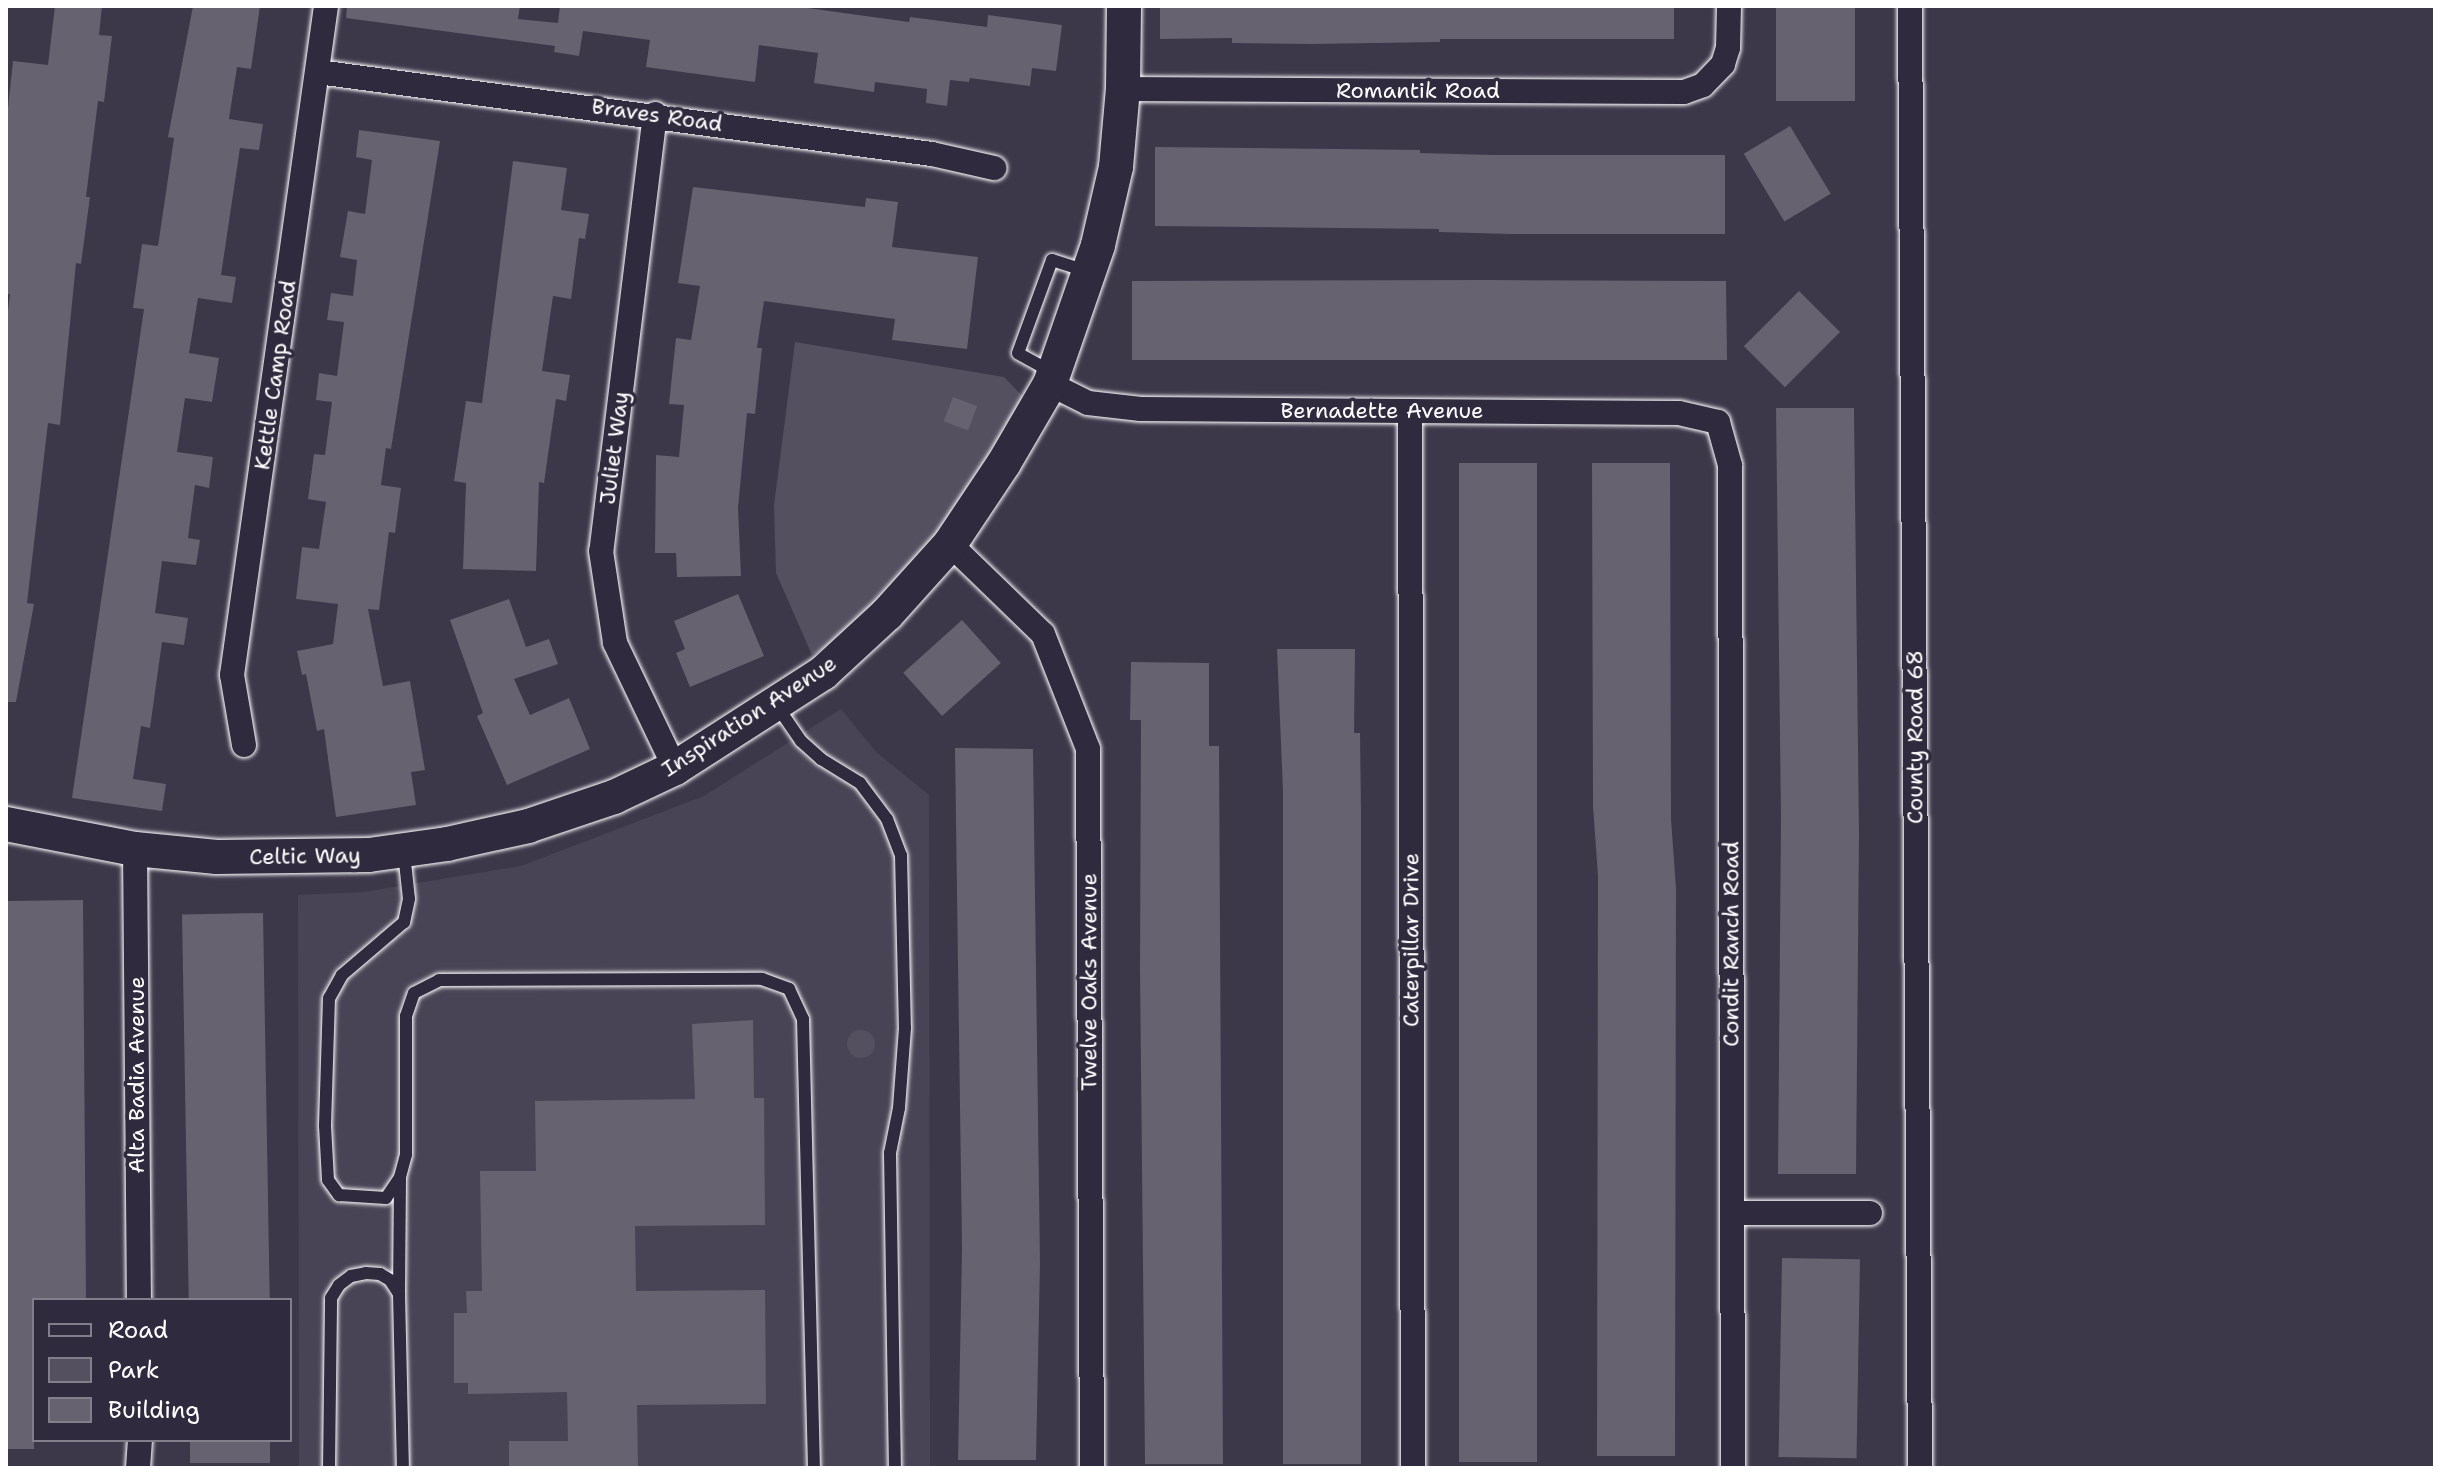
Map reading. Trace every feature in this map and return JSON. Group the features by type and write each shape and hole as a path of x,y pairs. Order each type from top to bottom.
{"street":[{"name":"Kettle Camp Road","path":"244,745 232,675 326,6"},
{"name":"Inspiration Avenue","path":"601,801 675,768 823,673 887,614 950,544 1050,384 1088,273 1116,167 1123,89 1124,6"},
{"name":"Romantik Road","path":"1123,89 1677,93 1693,90 1710,79 1727,54 1729,6"},
{"name":"County Road 68","path":"1910,6 1920,1468"},
{"name":"Braves Road","path":"318,72 655,114 932,154 994,168"},
{"name":"Juliet Way","path":"655,114 601,551 615,643 675,768"},
{"name":"Bernadette Avenue","path":"1050,384 1088,403 1141,409 1679,413 1718,422"},
{"name":"Caterpillar Drive","path":"1410,411 1413,1468"},
{"name":"Condit Ranch Road","path":"1718,422 1730,465 1733,1468"},
{"name":"Twelve Oaks Avenue","path":"950,544 1043,634 1088,749 1092,1468"},
{"name":"Celtic Way","path":"6,824 135,849 217,857 369,855 528,826 601,801"},
{"name":"Alta Badia Avenue","path":"135,849 139,1298"},
{"path":"1732,1213 1870,1213"},
{"path":"138,1468 140,1442"}],"lane":[{"path":"776,703 801,741 821,759 860,783 887,819 901,855 905,1028 899,1108 890,1153 895,1468"},
{"path":"400,1177 386,1198 339,1195 328,1180 325,1126 329,998 342,975 404,922 409,899 404,850"},
{"path":"403,1468 400,1177 406,1155 406,1016 414,993 439,980 762,979 789,989 803,1019 814,1468"},
{"path":"329,1468 331,1298 339,1285 351,1276 366,1273 380,1274 390,1280 399,1294"}],"shaded area":[{"path":"841,709 876,752 929,795 930,1468 299,1468 298,895 363,892 521,866 704,796"}],"green space":[{"path":"795,342 1004,377 1028,402 953,516 843,638 812,655 776,573 774,505"},
{"path":"861,1030 871,1034 875,1044 871,1054 861,1058 851,1054 847,1044 851,1034"}],"building":[{"path":"55,6 102,6 99,35 112,36 104,102 98,101 81,264 76,263 60,425 48,423 27,603 34,604 16,702 6,702 6,328 10,294 6,294 6,127 13,61 48,65"},
{"path":"193,6 260,6 251,69 237,67 229,119 263,124 259,150 240,148 221,275 236,277 232,303 198,298 189,353 219,358 212,402 185,398 177,452 213,457 209,488 195,485 188,538 200,540 196,565 162,561 155,613 188,618 184,645 162,642 150,728 141,726 133,779 166,784 162,811 72,798 144,309 133,308 142,244 158,246 174,138 168,137"},
{"path":"347,6 520,6 518,19 558,23 560,6 793,6 909,22 910,17 987,27 988,15 1062,25 1056,71 1032,68 1030,86 970,78 969,82 950,80 947,106 926,103 927,89 875,82 874,92 814,83 818,53 759,45 755,82 646,67 650,40 583,31 579,56 554,52 555,46 346,18"},
{"path":"1160,6 1674,6 1674,39 1440,39 1440,42 1311,44 1232,43 1232,38 1160,39"},
{"path":"1776,6 1855,6 1855,101 1776,101"},
{"path":"1790,126 1831,194 1784,222 1744,154"},
{"path":"359,130 440,141 391,449 386,448 381,485 401,488 395,533 389,532 379,610 368,609 383,686 410,681 425,770 411,772 416,805 336,817 324,729 317,731 306,674 302,675 297,651 333,644 338,604 296,599 302,547 319,549 326,502 308,499 314,454 325,455 332,402 316,400 319,373 337,376 344,322 327,320 331,293 353,296 357,260 340,257 348,211 365,214 372,160 356,157"},
{"path":"1155,147 1420,150 1420,153 1493,155 1725,155 1725,234 1511,234 1439,232 1439,229 1155,226"},
{"path":"513,161 567,168 561,210 589,214 585,239 579,238 571,299 553,296 542,371 570,375 566,401 556,399 544,483 539,482 536,571 463,569 466,483 454,481 466,401 482,403"},
{"path":"693,187 865,207 866,198 898,202 892,247 978,257 967,349 892,340 895,319 764,301 757,348 762,348 755,414 747,413 738,508 741,576 677,577 676,553 655,553 656,455 679,457 684,405 669,404 676,338 691,340 700,286 678,283"},
{"path":"1132,281 1726,281 1727,360 1132,360"},
{"path":"1799,291 1840,332 1785,387 1744,346"},
{"path":"953,397 977,406 968,431 944,421"},
{"path":"1776,408 1854,408 1859,834 1856,1174 1778,1174 1781,819"},
{"path":"1459,463 1537,463 1537,1462 1459,1462"},
{"path":"1592,463 1670,463 1671,819 1676,888 1675,1456 1597,1456 1598,876 1593,806"},
{"path":"738,594 764,656 690,687 676,653 685,649 674,621"},
{"path":"509,599 526,647 549,639 558,664 514,679 530,715 569,698 590,749 507,785 477,716 483,713 450,620"},
{"path":"962,620 1001,663 942,716 903,673"},
{"path":"1277,649 1355,649 1354,733 1360,733 1361,811 1361,1464 1283,1464 1283,791"},
{"path":"1131,662 1209,663 1209,746 1219,746 1223,1464 1145,1464 1141,720 1130,720"},
{"path":"955,748 1033,749 1040,1263 1036,1460 958,1460 962,1249"},
{"path":"83,900 86,1298 32,1298 34,1449 6,1449 6,901"},
{"path":"263,913 270,1298 189,1298 182,914"},
{"path":"753,1020 754,1098 764,1098 765,1225 635,1226 636,1291 765,1290 766,1404 637,1405 638,1468 509,1468 509,1441 568,1441 567,1392 468,1394 468,1383 454,1383 454,1313 467,1313 466,1291 482,1291 480,1171 536,1171 535,1101 695,1099 692,1024"},
{"path":"1782,1258 1860,1259 1857,1458 1779,1457"},
{"path":"190,1442 270,1442 270,1463 190,1463"}]}
